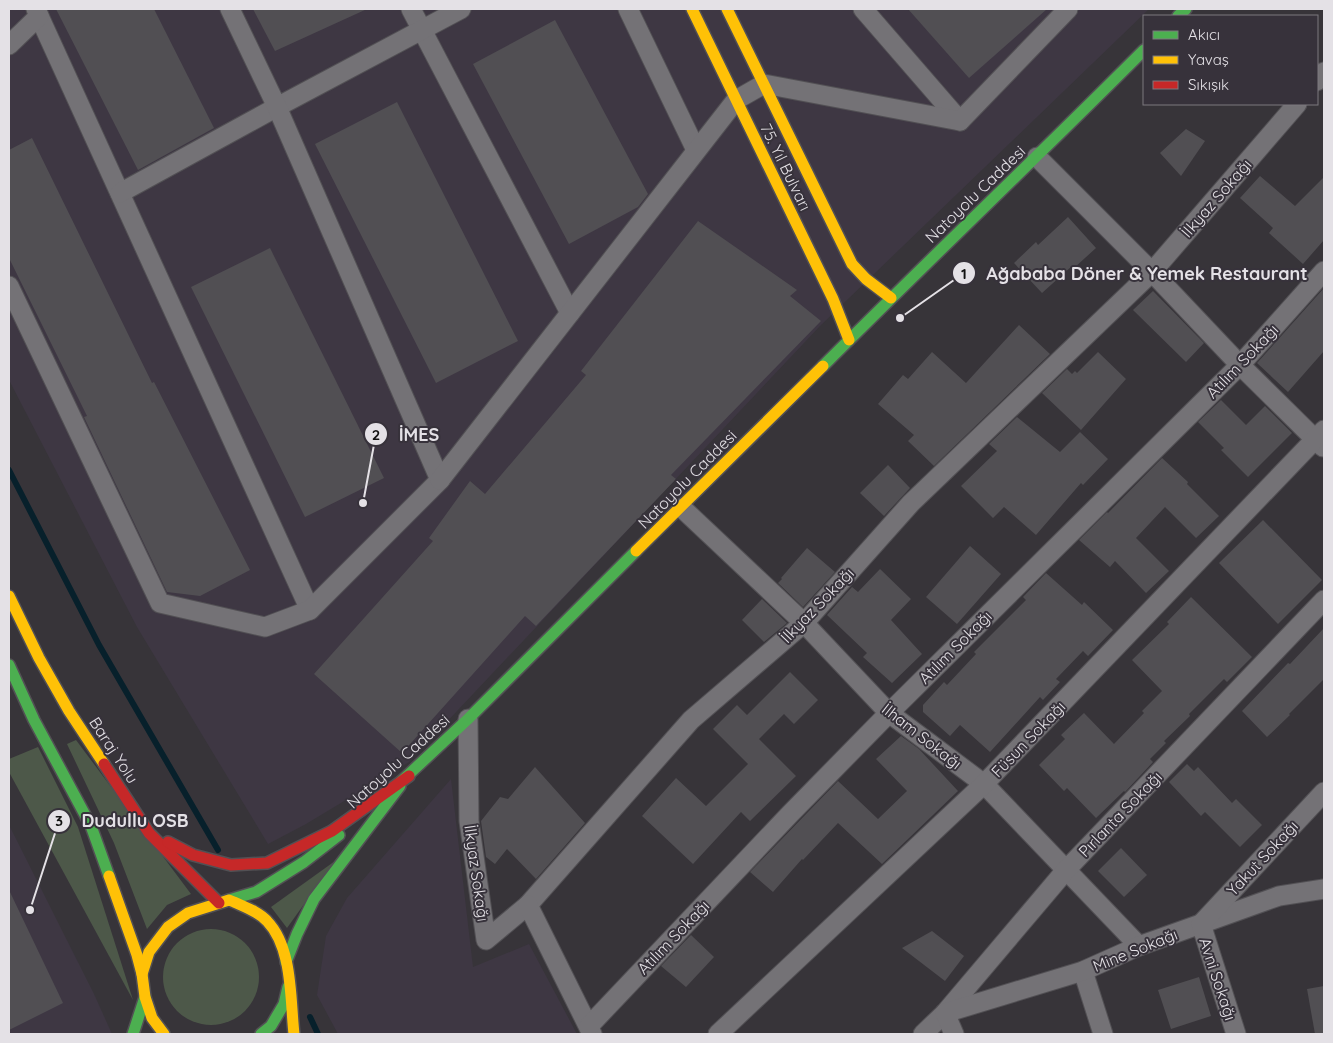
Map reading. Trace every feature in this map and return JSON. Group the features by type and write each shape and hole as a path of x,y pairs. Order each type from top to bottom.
{"main road":[{"name":"75. Yıl Bulvarı","path":"692,9 833,299 849,340"},
{"name":"75. Yıl Bulvarı","path":"727,9 852,264 866,279 891,298"},
{"name":"Natoyolu Caddesi","path":"142,974 148,952 168,927 188,913 256,892 304,862 344,831 408,776 682,508 891,298 1143,51"},
{"name":"Baraj Yolu","path":"9,596 39,658 68,711 149,833 224,901 245,907 268,922 282,945 289,983"},
{"path":"9,665 34,720 91,826 137,956 145,997 152,1018 164,1034"},
{"path":"149,833 194,855 231,865 267,863 332,831 408,776"},
{"path":"286,962 314,899 408,776"},
{"path":"261,1034 271,1026 284,1004 289,983"},
{"path":"289,983 294,1034"},
{"path":"134,1034 145,997"}],"street":[{"path":"230,9 277,107 440,480"},
{"path":"411,9 570,313"},
{"path":"120,193 461,9"},
{"path":"628,9 696,150"},
{"path":"863,9 960,121"},
{"path":"960,121 1068,9"},
{"path":"9,45 38,12 310,610"},
{"path":"9,286 160,603 265,627 310,610 440,480 736,100 764,84 960,121"},
{"name":"İlkyaz Sokağı","path":"468,719 469,821 486,940 528,905 690,720 804,623 911,503 1152,272 1296,105"},
{"path":"1036,157 1152,272 1240,365 1321,439"},
{"name":"Atılım Sokağı","path":"591,1030 783,821 1240,365 1324,272"},
{"name":"Füsun Sokağı","path":"718,1034 984,784 1321,439"},
{"name":"İlham Sokağı","path":"682,508 804,623 890,713 984,784 1138,946"},
{"name":"Pırlanta Sokağı","path":"923,1034 946,1013 1066,870 1324,600"},
{"name":"Yakut Sokağı","path":"1201,924 1324,792"},
{"name":"Mine Sokağı","path":"946,1013 1082,971 1138,946 1279,896 1324,889"},
{"path":"528,905 591,1030"},
{"name":"Avni Sokağı","path":"1201,924 1236,1034"},
{"path":"1082,971 1103,1034"},
{"path":"946,1013 954,1034"}],"shaded area":[{"path":"9,9 1149,9 820,326 409,762 306,824 268,844 137,627 9,380"},
{"path":"451,779 473,967 529,944 577,1034 338,1034 317,995 326,936 347,898"},
{"path":"9,825 94,994 112,1034 9,1034"}],"green space":[{"path":"76,740 191,894 167,905 147,929 114,843 67,744"},
{"path":"38,747 78,827 133,1000 9,772 9,759"},
{"path":"335,861 287,928 271,907"},
{"path":"211,929 229,933 245,943 255,959 259,977 255,995 245,1011 229,1021 211,1025 193,1021 177,1011 167,995 163,977 167,959 177,943 193,933"}],"building":[{"path":"56,9 154,9 214,128 138,170"},
{"path":"253,9 367,9 275,51"},
{"path":"908,9 1047,9 969,78"},
{"path":"555,20 648,194 638,207 569,244 473,64"},
{"path":"397,102 518,341 436,383 315,144"},
{"path":"1186,129 1205,141 1181,176 1160,153"},
{"path":"32,138 152,383 154,382 250,570 200,596 167,592 84,417 87,416 9,258 9,150"},
{"path":"1260,176 1295,206 1324,177 1324,240 1303,264 1269,233 1273,228 1240,198"},
{"path":"1068,217 1096,248 1074,268 1072,266 1042,293 1014,263 1036,242 1038,245"},
{"path":"698,221 797,290 790,296 821,321 671,475 676,479 536,626 525,616 402,753 314,674 433,541 429,538 470,481 485,494 586,375 581,371"},
{"path":"270,248 384,478 305,517 191,287"},
{"path":"1324,288 1324,351 1288,392 1257,363"},
{"path":"1153,291 1204,343 1186,362 1133,310"},
{"path":"1019,325 1050,354 934,466 908,441 914,435 878,404 903,375 908,379 932,352 966,383"},
{"path":"1098,352 1126,379 1081,430 1042,393 1067,369 1072,374 1075,371 1077,373"},
{"path":"1221,400 1246,425 1265,406 1292,433 1248,477 1221,450 1224,448 1198,422"},
{"path":"1017,417 1060,452 1080,432 1108,459 1083,485 1081,483 1036,535 1004,507 993,518 961,486 997,451 989,444"},
{"path":"1162,458 1188,482 1187,484 1219,516 1196,538 1165,507 1136,538 1169,571 1146,593 1115,561 1110,567 1079,540"},
{"path":"888,465 910,488 884,516 860,493"},
{"path":"1263,520 1322,580 1278,624 1219,563"},
{"path":"970,546 1001,574 957,624 926,597"},
{"path":"807,548 835,572 803,607 778,583"},
{"path":"880,569 911,599 891,620 922,654 892,683 863,657 867,653 827,615 852,587 858,592"},
{"path":"1046,573 1082,605 1084,602 1113,630 1088,656 1083,651 1056,679 1060,682 1043,700 1040,697 990,752 960,725 950,736 923,712 923,705 944,682 947,685 976,654 974,652 1026,600 1023,597"},
{"path":"1191,597 1252,657 1227,682 1224,679 1189,714 1190,716 1164,741 1166,743 1150,759 1153,762 1125,792 1096,818 1067,788 1064,791 1039,765 1065,739 1061,735 1084,713 1114,744 1144,713 1142,711 1162,691 1132,660 1169,624 1167,622"},
{"path":"762,599 787,623 764,642 742,620"},
{"path":"1324,628 1324,679 1267,737 1242,711"},
{"path":"790,672 818,700 794,724 784,714 759,739 796,776 750,821 741,812 693,864 642,816 676,778 706,806 748,764 713,729 737,705 747,715"},
{"path":"901,736 919,749 958,791 882,864 838,823 802,859 773,892 750,872 838,781 878,819 907,791 876,759"},
{"path":"1187,764 1194,771 1198,767 1232,803 1236,799 1262,825 1240,847 1205,812 1201,816 1169,782"},
{"path":"535,767 585,823 536,879 507,849 495,864 486,857 481,821 500,797 508,799"},
{"path":"1121,848 1147,875 1124,897 1098,871"},
{"path":"9,890 63,1003 9,1030"},
{"path":"932,931 964,956 945,981 902,948"},
{"path":"691,935 714,957 686,987 661,966"},
{"path":"1199,977 1211,1016 1171,1029 1158,990"},
{"path":"1324,986 1324,1034 1315,1034 1307,989"}],"waterway":[{"path":"9,470 99,645 218,850"},
{"path":"310,1017 318,1034"}],"traffic: fast":[{"path":"1179,15 1186,9"},
{"path":"823,366 1143,51"},
{"path":"392,790 468,719 636,551"},
{"path":"9,665 34,720 91,826 109,876"},
{"path":"286,962 314,899 400,786"},
{"path":"229,900 256,892 304,862 339,835"},
{"path":"261,1034 271,1026 284,1004 288,987"},
{"path":"133,1034 145,997"}],"traffic: slow":[{"path":"692,9 833,299 849,340"},
{"path":"727,9 852,264 866,279 891,298"},
{"path":"636,551 823,366"},
{"path":"9,596 39,658 69,711 104,764"},
{"path":"109,876 137,955 145,997 152,1018 164,1034"},
{"path":"142,974 149,952 168,927 188,913 229,900 260,915 267,921 282,945 289,974 294,1034"}],"traffic: jam":[{"path":"104,764 149,833 219,903"},
{"path":"168,842 193,855 231,865 267,863 332,831 409,776"}],"place":[{"name":"Ağababa Döner & Yemek Restaurant","path":"900,318"},
{"name":"İMES","path":"363,503"},
{"name":"Dudullu OSB","path":"30,910"}]}
